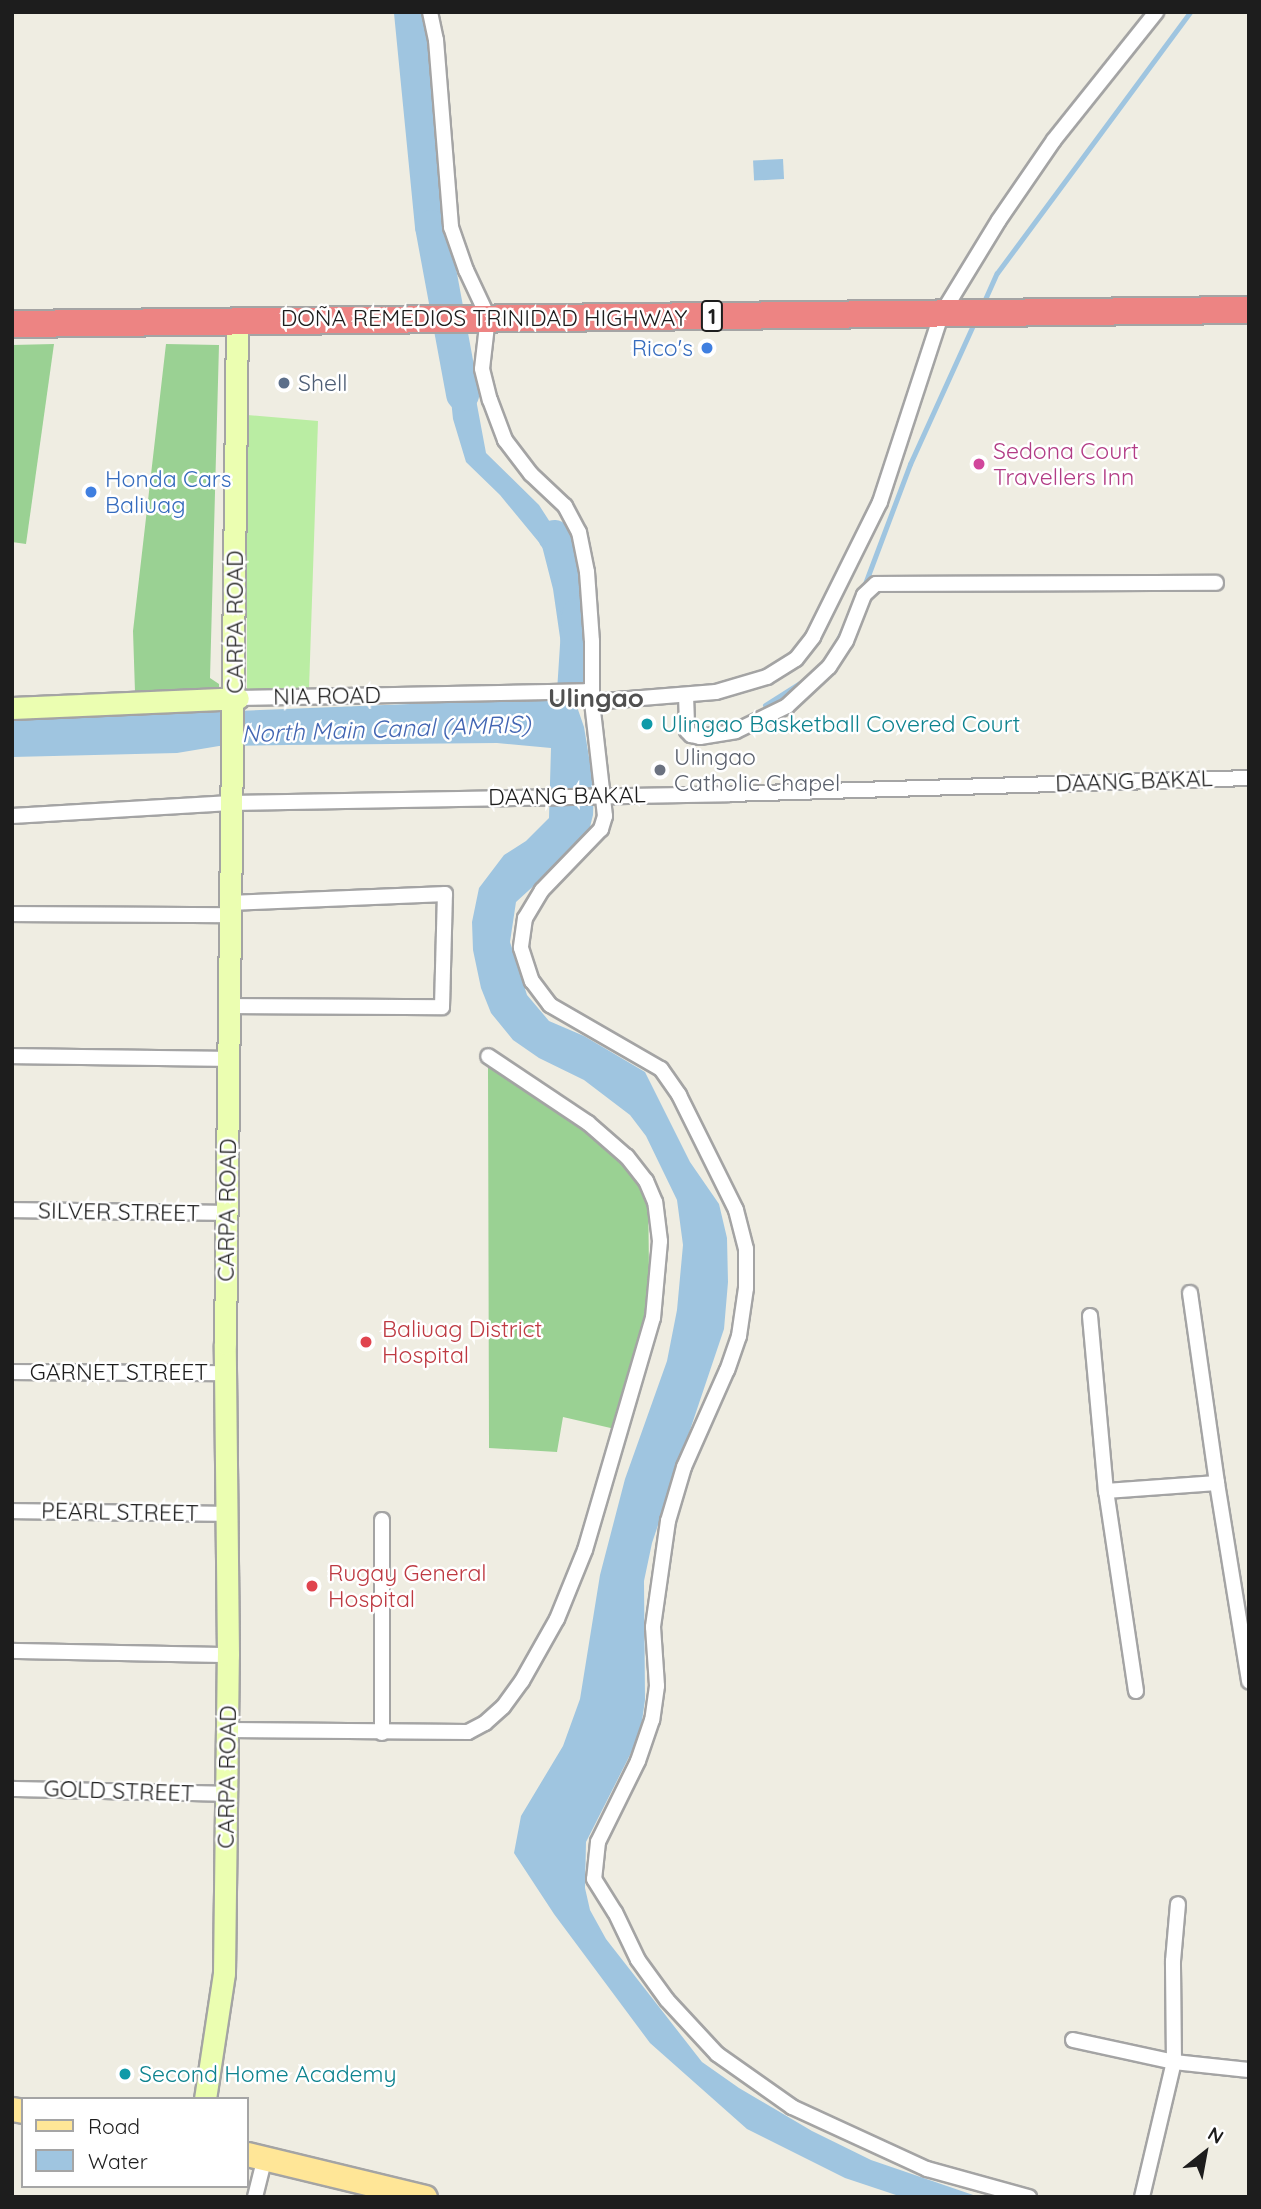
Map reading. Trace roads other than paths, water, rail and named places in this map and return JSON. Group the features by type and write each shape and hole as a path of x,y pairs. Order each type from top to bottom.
{"highway":[{"name":"DOÑA REMEDIOS TRINIDAD HIGHWAY","path":"12,324 237,319 435,321 479,317 1249,310"}],"main road":[{"path":"256,2156 425,2197"}],"street":[{"path":"430,12 436,40 451,227 479,317 482,369 505,440 531,474 565,506 579,532 587,572 590,696 598,795 605,816 601,829 542,890 525,918 521,948 532,981 550,1005 662,1069 679,1095 736,1210 746,1249 746,1288 739,1336 684,1467 668,1521 653,1628 657,1686 652,1720 638,1761 598,1842 594,1879 615,1912 638,1959 667,2000 717,2054 792,2107 927,2169 1028,2197"},
{"name":"NIA ROAD","path":"12,708 568,691 590,696 686,695 716,692 767,677 796,659 813,637 880,502 947,314 999,220 1054,140 1156,12"},
{"name":"CARPA ROAD","path":"205,2097 224,1973 228,1730 228,1059 231,803 236,703 237,319"},
{"path":"686,695 687,731 700,737 736,731 787,706 829,667 846,641 864,595 876,584 1216,583"},
{"name":"DAANG BAKAL","path":"12,816 231,803 729,794 1249,778"},
{"path":"12,914 230,909 445,894 442,1007 229,1006"},
{"path":"12,1056 228,1059"},
{"path":"228,1730 468,1732 485,1723 503,1707 522,1681 557,1619 585,1550 653,1318 660,1241 655,1202 646,1181 627,1157 588,1123 488,1056"},
{"name":"SILVER STREET","path":"12,1210 227,1213"},
{"path":"1190,1293 1249,1681"},
{"path":"1090,1316 1106,1491 1136,1691"},
{"name":"GARNET STREET","path":"12,1371 226,1373"},
{"path":"1106,1491 1217,1483"},
{"name":"PEARL STREET","path":"12,1511 228,1514"},
{"path":"382,1520 382,1733"},
{"path":"12,1651 228,1655"},
{"name":"GOLD STREET","path":"12,1788 227,1794"},
{"path":"1142,2197 1174,2062 1173,1961 1178,1904"},
{"path":"1073,2040 1174,2062 1249,2070"},
{"path":"255,2197 256,2156"}],"water":[{"path":"783,159 784,179 754,181 753,161"},
{"name":"North Main Canal (AMRIS)","path":"446,351 467,351 486,453 539,505 566,547 577,656 574,698 584,727 594,787 593,815 589,831 573,850 516,902 510,942 527,995 549,1021 584,1036 645,1072 690,1162 719,1204 727,1238 728,1282 724,1329 652,1543 644,1581 645,1700 642,1721 635,1745 586,1842 585,1888 590,1910 606,1939 702,2062 739,2088 812,2131 871,2160 979,2197 902,2197 845,2178 747,2129 650,2043 554,1914 514,1853 521,1816 563,1746 580,1699 600,1575 625,1479 667,1361 677,1310 683,1245 677,1200 646,1136 630,1115 584,1080 539,1058 513,1040 491,1013 481,988 473,950 472,922 479,888 504,855 526,841 549,818 551,748 497,743 219,746 177,753 12,757 12,720 562,698 566,679 553,589 542,546 500,495 466,462 453,419"}],"waterway":[{"path":"410,12 431,226 462,394"},
{"path":"982,306 997,273 1190,12"},
{"path":"863,589 910,464 975,321"},
{"path":"554,536 561,544 578,614 573,691"},
{"path":"833,649 846,623"},
{"path":"765,705 806,679"}],"place":[{"name":"Rico's","path":"707,348"},
{"name":"Shell","path":"284,383"},
{"name":"Sedona Court Travellers Inn","path":"979,464"},
{"name":"Honda Cars Baliuag","path":"91,492"},
{"name":"Ulingao Basketball Covered Court","path":"647,724"},
{"name":"Ulingao Catholic Chapel","path":"660,770"},
{"name":"Baliuag District Hospital","path":"366,1342"},
{"name":"Rugay General Hospital","path":"312,1586"},
{"name":"Second Home Academy","path":"125,2074"}],"district":[{"name":"Ulingao","path":"596,698"}]}
